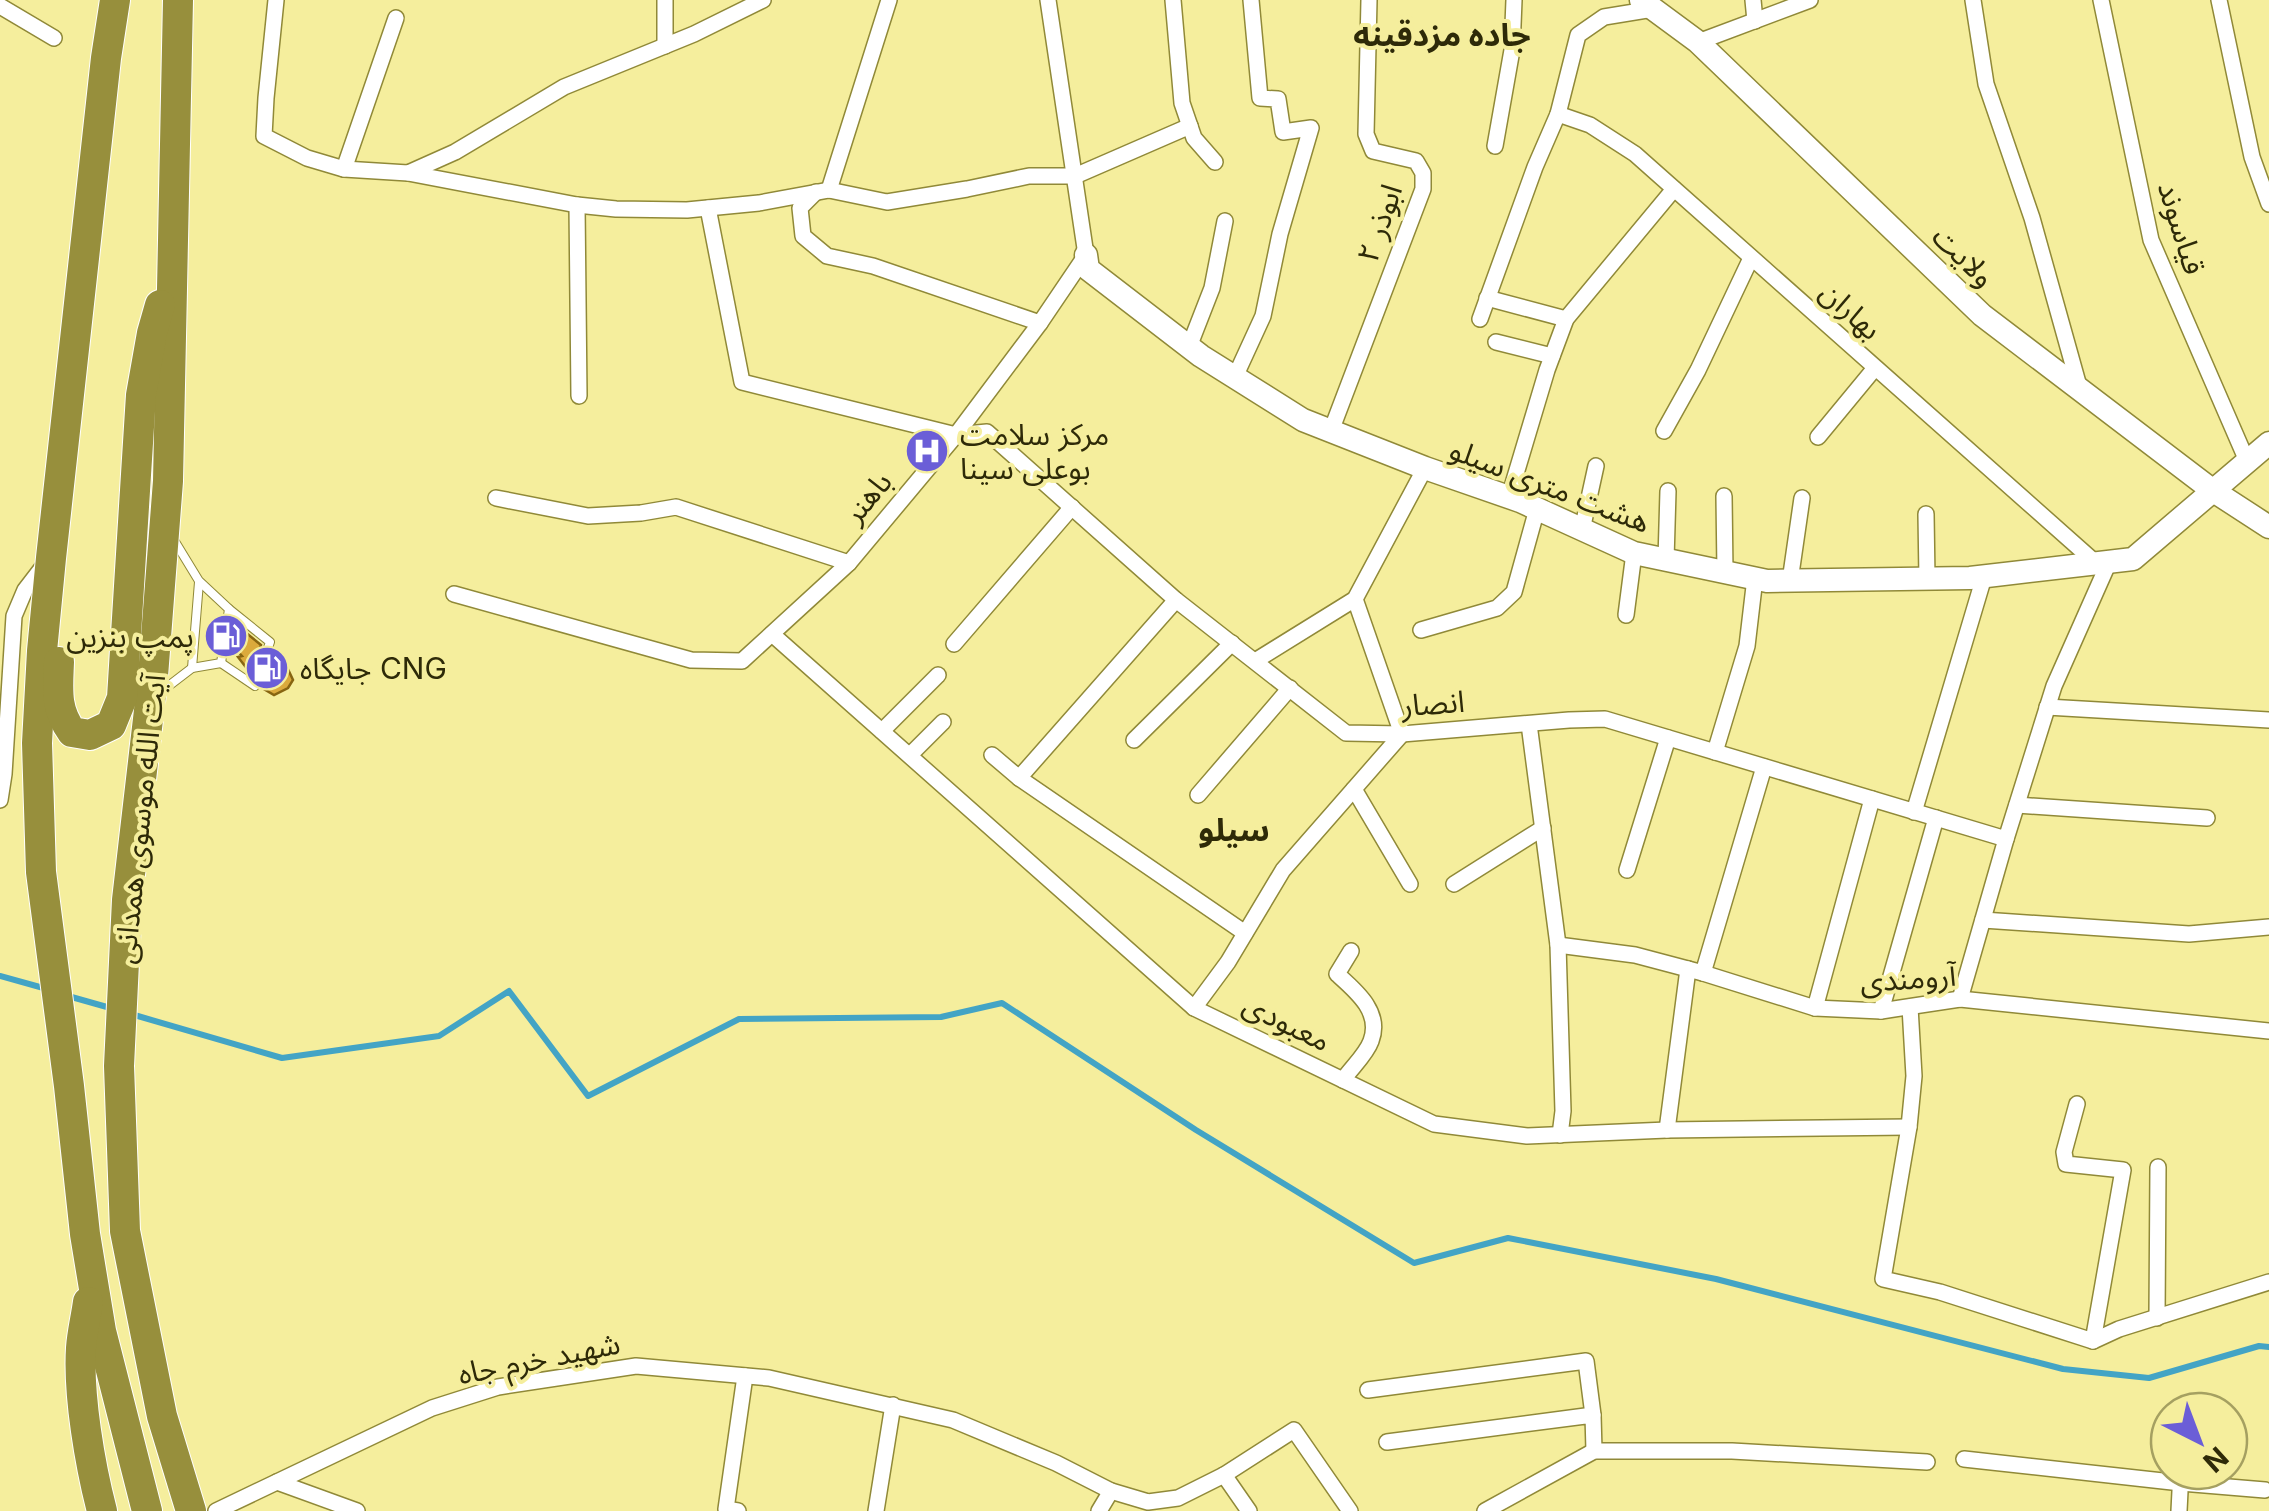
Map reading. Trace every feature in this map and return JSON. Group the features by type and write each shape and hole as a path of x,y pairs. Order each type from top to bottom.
{"highway":[{"path":"115,0 53,543 37,743 41,872 92,1279 101,1330 147,1511"},
{"name":"آیت الله موسوی همدانی","path":"178,0 168,467 150,706 127,900 118,1066 125,1231 162,1416 192,1511"},
{"path":"53,543 61,618 58,688 62,718 72,732 90,735 110,725 122,698 141,395 152,334 172,262"},
{"path":"92,1279 81,1350 88,1448 102,1511"}],"street":[{"path":"276,0 264,136 306,158 344,169 408,174 577,205 708,208 823,191 888,202 1029,176 1075,176 1190,126"},
{"path":"665,0 666,46"},
{"path":"408,174 455,152 564,86 666,46 763,0"},
{"path":"889,0 823,191 800,208 803,236 827,256 873,266 1040,323"},
{"path":"1048,0 1086,255"},
{"path":"1172,0 1182,103 1194,138 1215,162"},
{"path":"1235,378 1264,316 1280,234 1311,128 1283,132 1278,99 1260,98 1250,0"},
{"name":"ابوذر ۲","path":"1331,431 1422,189 1423,173 1416,161 1373,150 1366,134 1369,0"},
{"path":"1495,146 1512,50 1514,0"},
{"path":"1753,0 1755,20"},
{"path":"1698,42 1810,0"},
{"path":"1972,0 1986,84 2032,218 2080,390"},
{"name":"قیاسوند","path":"2101,0 2150,240 2248,460"},
{"path":"2219,0 2252,157 2269,204"},
{"path":"1480,319 1558,114 1578,35 1604,17 1648,4"},
{"name":"ولایت","path":"1648,4 1698,42 1982,315 2212,490 2269,527"},
{"path":"0,6 54,38"},
{"path":"344,169 396,18"},
{"name":"بهاران","path":"1558,114 1590,126 1635,154 1875,368 2103,563"},
{"path":"1509,498 1566,319 1674,189"},
{"path":"577,205 578,396"},
{"name":"انصار","path":"708,208 742,382 956,435 987,432 1176,600 1346,732 1402,734 1604,719 2006,839"},
{"path":"1189,347 1212,288 1225,220"},
{"name":"هشت متری سیلو","path":"1086,255 1088,268 1189,347 1303,420 1509,498 1634,553 1755,578 1984,577 2132,560 2269,443"},
{"name":"باهنر","path":"454,594 691,660 742,661 848,562 956,435 1086,255"},
{"path":"1664,431 1751,258"},
{"path":"1488,298 1566,319"},
{"path":"1496,342 1552,356"},
{"path":"1818,437 1875,368"},
{"path":"1582,530 1596,466"},
{"path":"1255,661 1355,599 1425,468"},
{"path":"1666,560 1668,490"},
{"path":"1724,496 1725,572"},
{"path":"496,498 588,516 676,507 848,562"},
{"path":"1790,580 1802,498"},
{"path":"954,644 1072,507"},
{"path":"1421,630 1497,608 1514,592 1536,509"},
{"path":"1926,514 1927,579"},
{"path":"0,800 14,616 53,543"},
{"path":"1626,615 1634,553"},
{"path":"1960,999 2054,686 2103,563"},
{"path":"1914,812 1984,577"},
{"path":"1715,752 1747,646 1755,578"},
{"path":"1194,1008 1228,962 1282,870 1402,734 1355,599"},
{"path":"1019,778 1176,600"},
{"name":"معبودی","path":"772,634 1194,1008 1434,1124 1527,1136 1909,1127"},
{"path":"1134,740 1232,644"},
{"path":"882,731 938,675"},
{"path":"1198,795 1290,688"},
{"path":"2047,708 2269,720"},
{"path":"910,755 943,722"},
{"path":"1529,724 1558,945 1563,1111 1560,1135"},
{"path":"1627,870 1668,738"},
{"path":"992,754 1019,778 1246,933"},
{"path":"1667,1130 1695,971 1764,767"},
{"path":"1354,790 1410,884"},
{"path":"1815,1008 1872,799"},
{"path":"2016,805 2207,818"},
{"path":"1881,1011 1936,818"},
{"path":"1454,884 1543,828"},
{"path":"1982,920 2189,934 2269,926"},
{"name":"آرومندی","path":"1558,945 1635,955 1815,1008 1881,1011 1960,999 2269,1031"},
{"path":"1342,1080 1371,1043 1374,1023 1363,997 1337,974 1351,950"},
{"path":"1910,1007 1914,1076 1909,1127 1883,1278 2093,1340 2269,1282"},
{"path":"2077,1104 2064,1152 2066,1164 2124,1170 2093,1340"},
{"path":"2157,1318 2158,1166"},
{"path":"1368,1390 1586,1361 1594,1451"},
{"name":"شهید خرم جاه","path":"216,1511 432,1408 498,1387 636,1366 769,1378 954,1420 1112,1491 1148,1502 1178,1498 1224,1475 1294,1430 1350,1511"},
{"path":"738,1511 726,1509 745,1376"},
{"path":"876,1511 893,1405"},
{"path":"1388,1442 1592,1415"},
{"path":"1485,1511 1594,1451 1732,1451 1927,1462"},
{"path":"1964,1459 2149,1474"},
{"path":"1224,1475 1249,1511"},
{"path":"277,1482 357,1511"},
{"path":"2249,1488 2265,1490"},
{"path":"1099,1511 1112,1491"}],"lane":[{"path":"150,706 167,685 192,668 221,663 255,686 270,642 199,581 165,520"},
{"path":"192,668 199,581"},
{"path":"221,663 229,609"}],"building":[{"path":"234,623 261,645 251,674 231,644"},
{"path":"275,652 293,680 288,688 274,695 262,688"}],"waterway":[{"path":"0,976 47,989"},
{"path":"131,1014 282,1058 439,1036 509,991 588,1096 739,1019 941,1017 1002,1003 1196,1130 1414,1263 1508,1238 1716,1279 2063,1369 2149,1378 2259,1346 2269,1347"},
{"path":"68,996 114,1009"}],"place":[{"name":"مرکز سلامت بوعلی سینا","path":"927,451"},
{"name":"پمپ بنزین","path":"226,636"},
{"name":"جایگاه CNG","path":"267,668"}],"district":[{"name":"جاده مزدقینه","path":"1442,34"},
{"name":"سیلو","path":"1234,829"}]}
